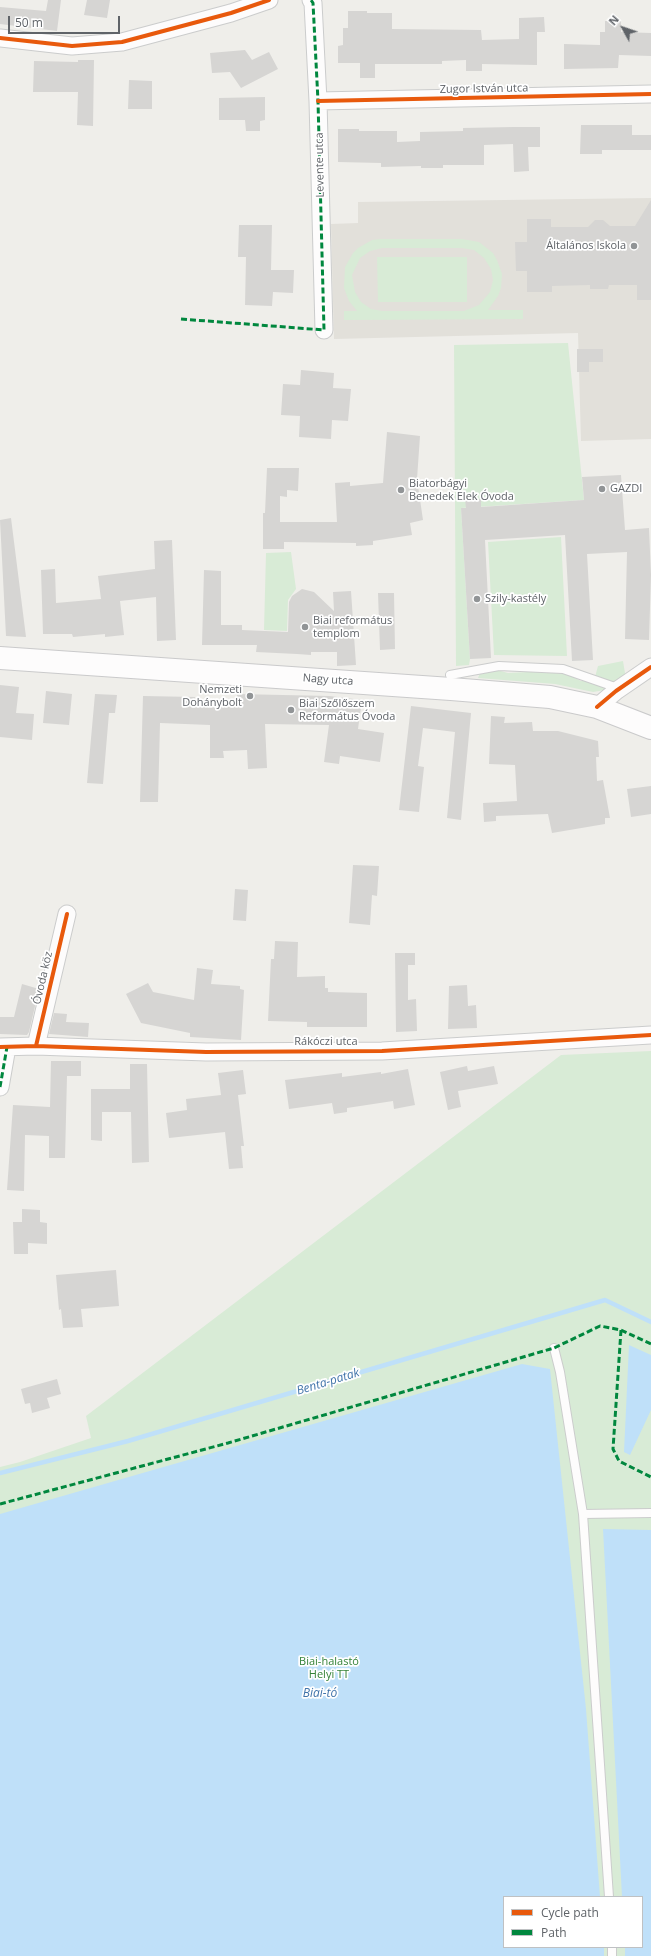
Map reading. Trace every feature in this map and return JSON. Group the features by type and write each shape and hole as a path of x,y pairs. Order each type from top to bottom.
{"main road":[{"name":"Nagy utca","path":"0,658 451,688 550,697 597,707 651,728"}],"street":[{"path":"0,38 72,46 122,42 231,13 269,0"},
{"name":"Levente utca","path":"311,0 313,3 318,101 324,330"},
{"name":"Zugor István utca","path":"318,101 651,94"},
{"path":"597,707 616,691 651,667"},
{"name":"Óvoda köz","path":"36,1046 67,914"},
{"name":"Rákóczi utca","path":"4,1047 36,1046 206,1052 382,1051 651,1035"},
{"path":"0,1088 4,1047"}],"lane":[{"path":"450,675 499,666 563,669 612,686 616,691"},
{"path":"554,1348 583,1514 608,1896"},
{"path":"583,1514 651,1513"}],"shaded area":[{"path":"651,198 651,439 581,441 578,333 334,339 331,224 358,223 358,202"}],"green space":[{"path":"462,239 479,242 493,253 502,274 501,288 498,296 488,310 523,310 523,319 344,320 344,311 357,311 349,301 344,288 345,267 353,253 358,248 372,240","holes":["382,248 462,248 474,250 484,258 491,269 493,280 490,292 479,305 464,311 382,311 371,309 361,302 355,292 352,275 360,258 370,251"]},
{"path":"377,257 467,257 467,302 378,302"},
{"path":"568,343 584,500 461,508 470,659 469,665 456,666 454,345"},
{"path":"561,537 567,656 494,655 488,542"},
{"path":"291,552 296,589 288,600 287,631 264,630 266,553"},
{"path":"623,661 626,679 611,689 593,692 555,684 478,678 480,673 490,668 508,673 546,671 567,674 581,681 590,681 595,677 598,666"},
{"name":"Biai-tó","path":"651,1051 651,1956 0,1956 0,1467 20,1462 91,1438 86,1416 561,1055"}],"water":[{"path":"629,1345 651,1355 651,1410 630,1455 624,1452"},
{"name":"Biai-tó","path":"522,1364 550,1369 586,1709 600,1896 503,1896 503,1948 604,1948 604,1956 0,1956 0,1514"},
{"path":"603,1529 651,1530 651,1956 625,1956 625,1948 643,1948 643,1896 622,1896"}],"building":[{"path":"48,0 61,0 57,31 0,24 0,7 46,11"},
{"path":"87,0 110,0 107,18 84,15"},
{"path":"348,11 392,13 392,29 481,30 482,40 519,39 519,18 544,17 545,32 537,32 537,65 482,64 482,71 466,71 466,60 442,61 442,64 375,64 375,78 360,78 360,63 338,63 338,46 343,45 343,28 348,28"},
{"path":"605,21 621,21 621,32 651,33 651,56 619,55 618,68 564,69 564,44 600,45 600,32 605,32"},
{"path":"245,50 252,60 269,52 278,69 241,88 230,72 212,73 210,53"},
{"path":"78,60 94,60 93,126 77,125 78,92 33,92 34,61 78,62"},
{"path":"129,80 152,81 152,109 128,109"},
{"path":"265,97 265,120 260,121 260,131 246,131 245,120 219,120 219,98"},
{"path":"581,125 632,125 632,135 651,135 651,150 602,150 602,154 580,154"},
{"path":"540,127 540,147 528,147 529,171 514,172 513,144 484,145 484,165 443,165 443,168 421,168 421,166 381,167 381,163 338,162 338,129 359,129 359,131 397,131 397,142 420,141 420,132 463,131 463,128"},
{"path":"651,200 651,300 637,300 637,285 609,285 608,289 590,289 590,285 552,286 552,292 527,292 527,271 516,271 515,242 527,242 527,219 551,219 551,227 588,227 595,220 603,220 610,226 635,226"},
{"path":"239,225 272,225 271,270 294,270 293,293 273,292 272,306 245,305 246,257 238,257"},
{"path":"577,349 603,349 603,362 589,362 589,372 577,372"},
{"path":"301,370 334,373 333,388 351,389 348,421 332,420 331,439 299,437 300,416 281,415 283,384 300,385"},
{"path":"387,432 420,436 417,479 423,520 410,523 412,535 373,541 373,545 356,546 356,543 284,542 284,549 263,549 263,513 265,513 267,468 299,468 298,491 287,490 287,497 280,496 280,522 337,522 335,483 350,482 350,486 383,483"},
{"name":"Szily-kastély","path":"621,475 625,530 649,528 651,575 649,640 625,639 627,552 587,554 593,660 572,661 565,535 485,540 491,658 470,659 461,508 466,508 465,499 481,499 481,507 584,500 582,477"},
{"path":"11,518 26,637 6,636 0,520"},
{"path":"172,540 176,640 157,641 156,597 120,601 124,635 105,637 105,634 73,637 72,634 43,634 41,570 55,569 56,603 101,599 98,576 155,569 154,541"},
{"path":"204,570 221,571 221,625 242,625 242,630 288,632 289,602 292,596 302,589 314,592 334,611 333,592 351,591 356,665 337,666 337,652 311,652 311,655 256,652 257,645 202,645"},
{"path":"378,593 394,593 395,649 380,650"},
{"path":"0,685 19,687 16,713 34,714 32,740 0,737"},
{"path":"46,691 72,694 69,725 43,723"},
{"path":"95,694 117,695 115,713 109,713 103,784 87,783"},
{"path":"237,694 329,696 362,700 358,729 384,733 380,762 340,756 339,764 324,762 329,725 265,724 267,768 248,769 247,750 223,751 224,758 210,758 210,725 160,723 158,802 140,802 143,696 195,697 195,707 237,706"},
{"path":"411,706 471,713 461,820 447,818 455,732 423,728 418,766 424,767 419,812 399,810"},
{"path":"491,716 505,717 504,723 532,722 533,731 558,731 598,741 599,757 596,757 597,781 603,780 610,818 605,818 605,824 552,833 548,814 496,816 496,821 484,822 483,803 517,801 515,765 489,764"},
{"path":"651,786 651,814 631,817 627,789"},
{"path":"353,865 379,866 377,896 372,895 370,925 349,923"},
{"path":"235,889 248,890 246,921 233,920"},
{"path":"275,941 298,942 297,977 325,976 325,988 328,988 328,992 367,993 367,1027 307,1027 307,1022 268,1021 271,959 274,959"},
{"path":"395,953 415,953 415,965 408,965 408,1000 416,999 417,1031 396,1032"},
{"path":"197,968 213,970 211,984 240,986 240,989 244,990 241,1040 190,1037 190,1033 141,1023 126,994 148,983 153,992 194,1000"},
{"path":"22,984 39,989 29,1032 27,1035 0,1034 0,1017 14,1017"},
{"path":"467,985 468,1006 476,1005 477,1028 448,1029 449,986"},
{"path":"54,1013 67,1014 66,1022 89,1023 88,1037 49,1034"},
{"path":"51,1061 81,1061 81,1076 67,1076 65,1158 49,1158 49,1136 25,1135 24,1191 7,1190 13,1105 50,1107"},
{"path":"130,1064 147,1064 149,1162 132,1163 131,1112 102,1112 102,1141 91,1140 91,1089 130,1089"},
{"path":"467,1066 468,1071 494,1066 498,1084 458,1091 461,1107 448,1110 440,1072"},
{"path":"408,1069 415,1105 394,1109 393,1101 347,1108 347,1112 334,1114 332,1103 289,1109 285,1080 342,1073 342,1077 381,1072 381,1074"},
{"path":"243,1070 246,1094 238,1095 244,1146 241,1146 243,1168 229,1169 225,1132 169,1138 166,1113 187,1110 186,1099 221,1095 218,1073"},
{"path":"22,1209 40,1210 40,1222 47,1223 47,1244 28,1243 28,1254 14,1254 13,1222 22,1222"},
{"path":"116,1270 119,1306 81,1309 83,1327 63,1328 61,1309 59,1310 56,1275"},
{"path":"57,1379 61,1394 47,1398 50,1408 32,1413 30,1403 25,1404 21,1389"}],"waterway":[{"name":"Benta-patak","path":"0,1473 128,1441 605,1300 651,1322"}],"marked path":[{"path":"181,319 324,330 318,101 313,3 311,0"},
{"path":"0,1087 7,1047"},
{"path":"0,1504 228,1443 554,1348 600,1326 621,1330 651,1344"},
{"path":"621,1330 613,1449 619,1461 651,1477"}],"cycle path":[{"path":"0,38 72,46 122,42 231,13 269,0"},
{"path":"318,101 651,94"},
{"path":"597,707 616,691 651,667"},
{"path":"36,1046 67,914"},
{"path":"0,1047 36,1046 206,1052 382,1051 651,1035"}],"place":[{"name":"Általános Iskola","path":"634,246"},
{"name":"GAZDI","path":"602,489"},
{"name":"Biatorbágyi Benedek Elek Óvoda","path":"401,490"},
{"name":"Szily-kastély","path":"477,599"},
{"name":"Biai református templom","path":"305,627"},
{"name":"Nemzeti Dohánybolt","path":"250,696"},
{"name":"Biai Szőlőszem Református Óvoda","path":"291,710"}],"park label":[{"name":"Biai-halastó Helyi TT","path":"329,1668"}]}
